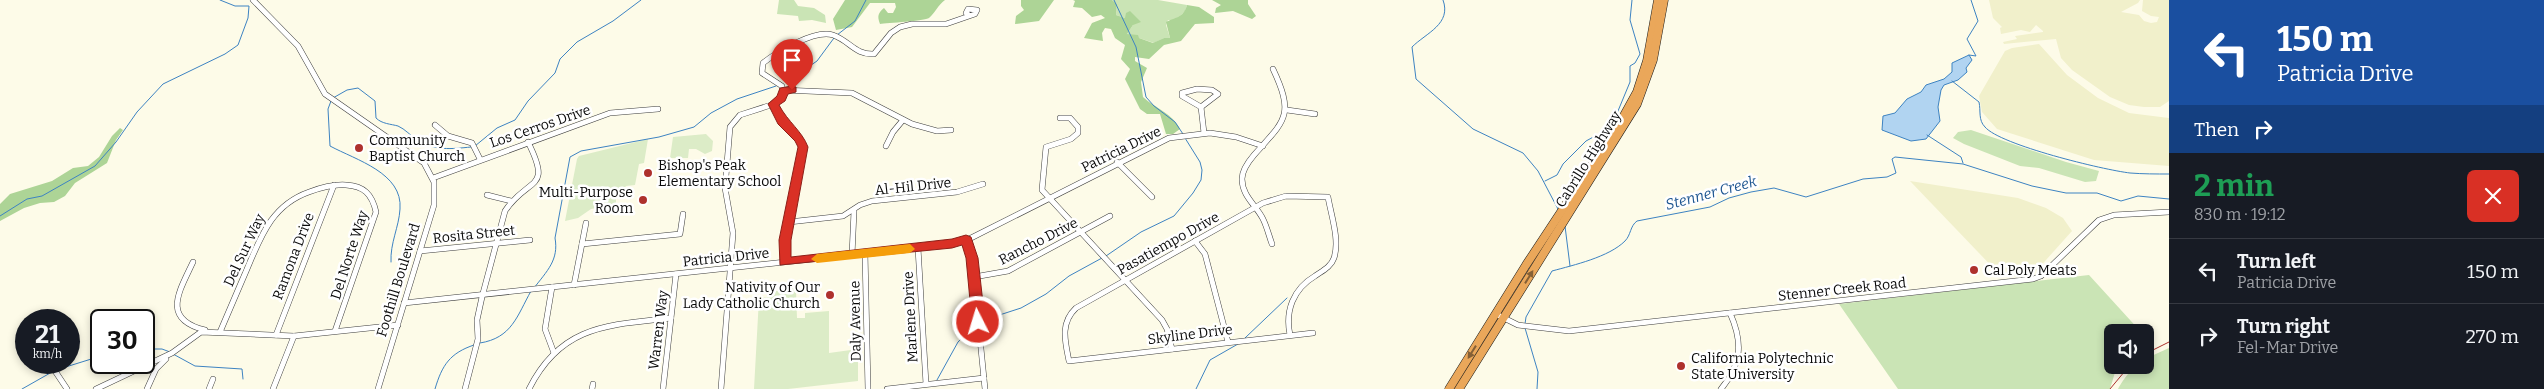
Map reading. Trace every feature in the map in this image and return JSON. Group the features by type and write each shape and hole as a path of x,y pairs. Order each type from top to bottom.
{"highway":[{"name":"Cabrillo Highway","path":"1500,316 1637,92 1647,61 1658,0"},
{"name":"Cabrillo Highway","path":"1500,316 1637,104 1653,60 1664,0"},
{"path":"1449,389 1500,316"},
{"path":"1458,389 1500,316"}],"street":[{"path":"254,0 298,46 325,94 355,117 418,158 433,178"},
{"path":"721,389 733,233 725,188 730,127 733,121 740,115 774,104 782,98 782,86 762,73 762,65 769,58 813,36 831,34 854,52 871,54 878,52 892,31 902,26 927,23 940,25 959,21 969,15"},
{"path":"1272,244 1264,220 1244,191 1242,176 1248,163 1283,122 1287,110 1286,94 1273,69"},
{"path":"1197,89 1212,90 1218,94 1201,107 1182,96 1182,93 1197,89"},
{"path":"783,90 845,92 884,107 904,120 932,131 951,130"},
{"path":"774,104 782,121 803,144 784,262"},
{"path":"1201,107 1204,133"},
{"name":"Los Cerros Drive","path":"433,178 480,159 614,112 658,109"},
{"path":"1287,110 1315,114"},
{"path":"1060,118 1070,118 1079,130 1071,139 1048,145 1045,149 1042,190 1164,323 1172,349"},
{"path":"886,146 893,132 904,120"},
{"path":"435,126 448,136 472,142 480,159"},
{"name":"Patricia Drive","path":"404,303 952,244 966,240 1161,141 1184,134 1204,133 1240,137 1263,146"},
{"path":"466,389 478,339 478,320 483,295 505,212 511,201 533,184 540,173 539,164 528,142"},
{"path":"1117,162 1152,197"},
{"name":"Foothill Boulevard","path":"378,389 435,199 433,178"},
{"name":"Al-Hil Drive","path":"789,222 843,216 872,201 957,192 983,184"},
{"name":"Del Norte Way","path":"334,185 350,185 363,189 372,196 376,206 374,218 335,331"},
{"name":"Del Sur Way","path":"220,332 264,229 272,217 300,195 334,185"},
{"name":"Ramona Drive","path":"276,335 334,185"},
{"path":"487,195 511,201"},
{"name":"Pasatiempo Drive","path":"1069,361 1064,329 1068,315 1076,308 1255,207 1280,197 1328,197 1334,256 1328,268 1305,282 1295,293 1288,313 1290,335"},
{"path":"852,255 852,218 856,209"},
{"name":"Stenner Creek Road","path":"1500,316 1518,325 1568,331 2033,279 2041,276 2099,220 2114,215 2169,212"},
{"path":"582,244 680,234 683,214"},
{"name":"Rancho Drive","path":"974,277 1008,271 1110,216"},
{"path":"574,285 586,223"},
{"name":"Rosita Street","path":"420,251 530,240"},
{"path":"966,240 971,251 985,389"},
{"path":"1195,241 1205,254 1228,342"},
{"name":"Marlene Drive","path":"918,248 926,384"},
{"name":"Daly Avenue","path":"865,253 868,389"},
{"path":"193,262 177,296 176,311 184,323 195,328 220,332 294,336 398,325"},
{"name":"Warren Way","path":"662,389 676,274"},
{"path":"552,287 545,329 554,353"},
{"path":"1721,389 1731,378 1740,360 1741,343 1738,329 1730,313"},
{"path":"529,389 534,375 554,353 570,341 596,327 671,318"},
{"path":"147,389 156,369 172,353 192,336 209,331"},
{"name":"Skyline Drive","path":"1069,361 1313,333"},
{"path":"274,389 294,336"},
{"path":"96,389 172,353"},
{"path":"57,374 67,389"},
{"path":"887,389 984,378"},
{"path":"209,389 213,379"}],"green space":[{"path":"779,0 794,0 798,6 814,8 825,15 826,23 812,20 799,21 798,16 777,14"},
{"path":"845,0 945,0 929,18 880,24 878,17 880,11 884,8 888,13 893,13 896,7 895,3 870,3 852,27 836,30 833,19"},
{"path":"1021,0 1054,0 1039,21 1015,24 1016,16 1024,10 1021,6"},
{"path":"1073,0 1112,0 1117,4 1116,15 1125,18 1126,13 1130,11 1141,22 1133,25 1127,34 1138,35 1139,38 1153,43 1164,38 1170,38 1166,22 1181,15 1187,5 1199,7 1214,17 1214,23 1195,24 1181,41 1164,45 1149,59 1135,57 1135,61 1147,68 1141,82 1143,97 1173,119 1180,129 1173,134 1166,134 1160,114 1147,114 1140,109 1125,79 1130,69 1121,59 1125,45 1115,38 1111,29 1105,28 1102,33 1103,41 1084,38 1092,23 1105,18 1101,15 1092,17 1082,8 1073,7 1075,1"},
{"path":"1112,0 1158,0 1187,5 1185,11 1177,20 1168,20 1166,25 1170,38 1164,38 1154,43 1127,34 1133,25 1125,18 1116,15 1117,4"},
{"path":"1212,0 1248,0 1248,4 1256,16 1252,19 1233,11 1215,13 1216,8 1221,5"},
{"path":"1989,0 2140,0 2121,12 2139,15 2144,21 2151,23 2157,22 2159,17 2151,16 2142,11 2143,0 2169,0 2169,101 2160,107 2144,107 2129,105 2110,97 2072,70 2061,58 2056,39 2004,44 2003,42 2017,39 2015,36 2043,31 2036,25 2030,32 2021,30 2001,34 2000,28 2002,27 1993,18"},
{"path":"2039,44 2067,75 2098,98 2129,113 2169,118 2169,166 2094,160 1997,129 1982,112 1979,96 2005,51 2012,48"},
{"path":"120,128 123,130 116,140 107,163 75,183 65,196 54,202 40,203 24,208 0,221 0,204 10,194 52,181 73,168 88,166 99,157 112,136"},
{"path":"1971,130 2099,171 2096,181 2085,182 2039,168 2020,166 1953,138 1958,132"},
{"path":"706,134 713,141 712,151 705,154 696,149 689,149 688,158 670,158 673,137"},
{"path":"648,139 644,163 639,164 635,185 626,186 616,198 616,204 591,209 578,218 565,221 579,156"},
{"path":"1910,181 2018,198 2046,208 2063,218 2072,231 2037,270 2030,274 2001,276"},
{"path":"2089,275 2134,324 2104,324 2104,374 2114,374 2110,389 1898,389 1839,304"},
{"path":"798,285 796,291 797,318 805,318 805,313 829,311 829,353 858,349 858,381 788,389 754,389 759,298 770,297 774,291 779,291 780,287"},
{"path":"2169,348 2169,389 2118,389 2129,374 2154,374 2154,355"}],"water":[{"path":"1969,55 1972,60 1966,68 1967,72 1958,80 1944,85 1941,90 1938,107 1940,121 1926,139 1911,141 1882,130 1883,116 1895,113 1907,99 1921,92 1926,85 1944,79 1952,72 1952,63"}],"waterway":[{"path":"0,216 27,199 42,196 95,166 116,142 137,112 163,84 225,54 238,45 248,18 249,6 235,6 220,0"},
{"path":"475,146 497,128 515,120 528,101 555,73 560,59 577,42 613,21 641,0"},
{"path":"837,35 855,21 866,0"},
{"path":"1114,0 1136,47 1146,97 1154,106 1175,122 1183,134"},
{"path":"1443,0 1445,8 1441,22 1412,47 1416,79 1473,129 1523,153 1538,171 1559,211"},
{"path":"1545,181 1557,175 1563,164 1586,141 1608,129 1613,123 1630,82 1630,66 1635,63 1640,54 1630,20 1632,0"},
{"path":"1969,55 1976,56 1967,39 1978,21 1971,0"},
{"path":"789,80 817,61 834,38"},
{"path":"1952,81 1979,102 1981,118 1985,127 1994,134 2010,141 2053,156 2117,171 2169,174"},
{"path":"534,288 554,259 555,238 570,157 581,151 659,137 694,127 711,113 737,99 776,86"},
{"path":"333,98 347,90 358,88 375,101 376,118 381,122 398,126 424,144 437,148 471,147"},
{"path":"331,101 328,109 330,146 376,169 394,186 399,197 400,209 391,262"},
{"path":"1927,135 1961,157 1963,163"},
{"path":"1106,256 1141,232 1174,216 1193,193 1201,180 1202,170 1200,162 1185,138"},
{"name":"Stenner Creek","path":"1570,266 1591,260 1618,247 1625,241 1637,221 1710,207 1729,198 1751,192 1774,188 1806,197 1863,179 1887,177 1896,173 1892,159 1895,157 1963,164 2032,186 2066,193 2097,193 2121,201 2138,196 2169,199"},
{"path":"1565,226 1570,266"},
{"path":"981,321 1021,308 1046,294 1069,276 1102,258"},
{"name":"Stenner Creek","path":"1525,324 1526,317 1552,271 1570,266"},
{"path":"480,343 491,340 507,331 531,291"},
{"path":"1245,338 1287,298"},
{"path":"937,380 958,342 977,323"},
{"name":"Stenner Creek","path":"1525,328 1538,372 1537,389"},
{"path":"1196,389 1210,360 1238,344"},
{"path":"435,389 448,361 459,352 474,345"},
{"path":"155,349 170,352"},
{"path":"173,354 195,366 242,369 243,379"},
{"path":"80,363 90,359"},
{"path":"22,389 48,374"}],"railway":[{"path":"2154,350 2169,342"},
{"path":"2110,389 2122,374"}],"slow traffic":[{"path":"817,259 910,249"}],"place":[{"name":"Community Baptist Church","path":"359,148"},
{"name":"Bishop's Peak Elementary School","path":"648,173"},
{"name":"Multi-Purpose Room","path":"643,200"},
{"name":"Cal Poly Meats","path":"1974,270"},
{"name":"Nativity of Our Lady Catholic Church","path":"830,295"},
{"name":"California Polytechnic State University","path":"1681,366"}],"route":[{"path":"792,90 783,90 782,98 774,104 782,121 803,144 785,240 784,262 952,244 966,240 971,251 978,322"}]}
